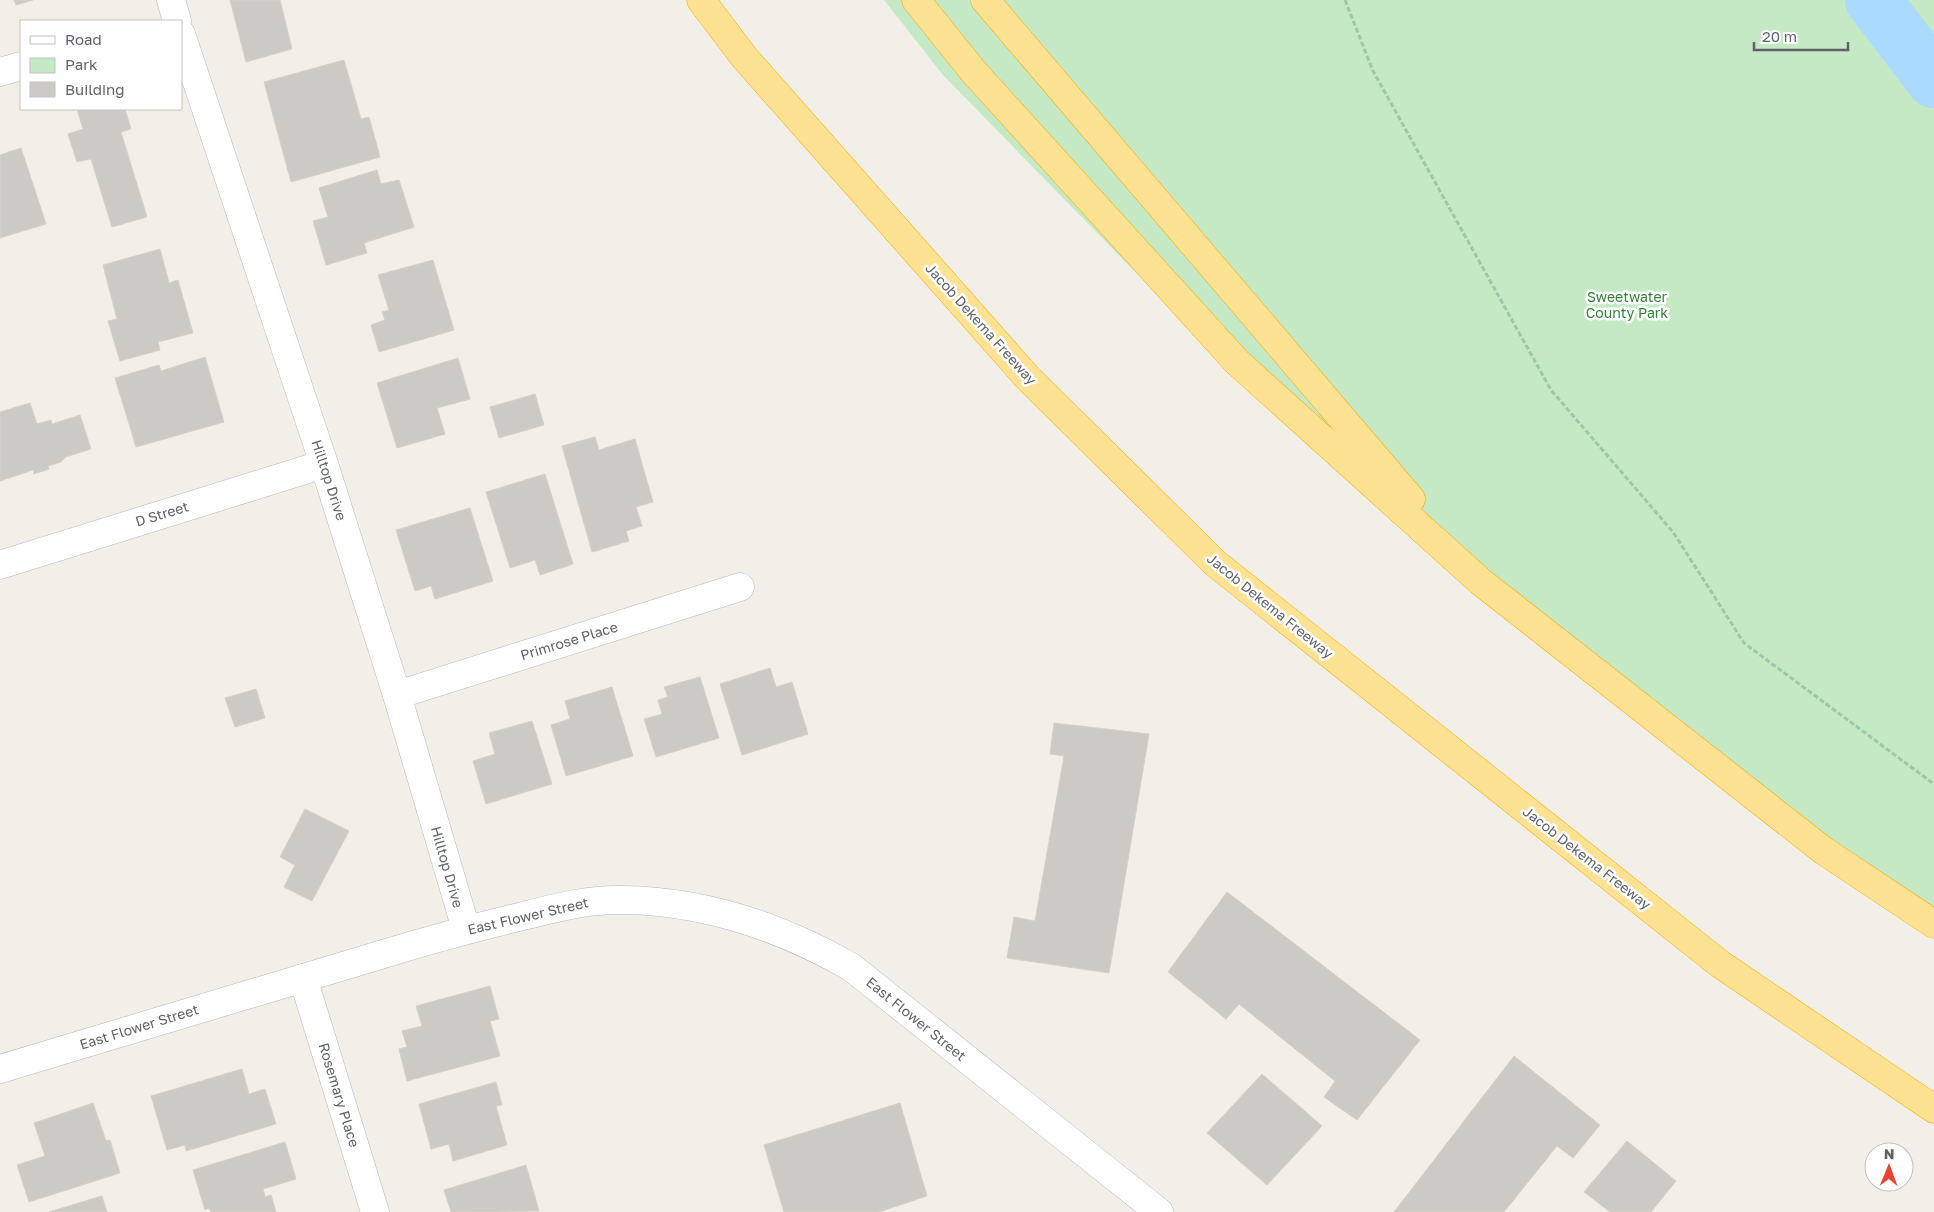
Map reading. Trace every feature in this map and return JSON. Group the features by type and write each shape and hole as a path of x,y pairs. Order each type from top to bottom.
{"highway":[{"name":"Jacob Dekema Freeway","path":"701,0 744,57 1027,377 1215,564 1720,964 1934,1109"},
{"path":"916,0 973,71 1237,362 1481,582 1824,851 1934,924"},
{"path":"985,0 1481,582"}],"street":[{"path":"172,0 177,20"},
{"name":"Hilltop Drive","path":"182,37 324,464 397,695 466,929"},
{"path":"0,72 20,66"},
{"name":"D Street","path":"0,565 324,464"},
{"name":"Primrose Place","path":"397,695 740,587"},
{"name":"East Flower Street","path":"0,1069 466,929 586,901 659,901 700,907 740,917 778,930 816,947 852,967 1159,1212"},
{"name":"Rosemary Place","path":"303,978 375,1212"}],"path":[{"path":"1345,0 1373,71 1551,390 1673,532 1744,643 1934,784"}],"green space":[{"name":"Sweetwater County Park","path":"884,0 1934,0 1934,925 1233,372 943,75"}],"building":[{"path":"14,0 33,0 16,5"},
{"path":"230,0 280,0 292,49 246,62"},
{"path":"344,60 361,119 369,117 380,157 291,182 264,82"},
{"path":"77,110 125,110 131,129 121,132 147,217 112,227 91,159 77,162 68,134 83,129"},
{"path":"21,148 46,224 0,238 0,155"},
{"path":"377,170 381,184 399,180 414,227 364,243 367,253 326,265 313,221 328,217 319,188"},
{"path":"160,249 169,283 178,280 193,333 158,342 160,350 120,361 108,321 117,319 103,265"},
{"path":"433,260 454,330 379,352 371,325 385,320 382,312 389,310 378,275"},
{"path":"205,357 224,422 136,447 115,378 159,365 161,371"},
{"path":"458,358 470,399 437,408 445,434 397,448 377,383"},
{"path":"535,394 544,425 499,438 490,407"},
{"path":"30,403 37,424 51,420 52,424 80,415 91,449 66,457 61,462 48,466 49,469 34,474 33,470 0,481 0,412"},
{"path":"595,437 599,450 635,439 653,502 636,507 642,526 626,531 629,541 592,552 562,446"},
{"path":"545,474 573,564 540,575 535,560 510,568 486,492"},
{"path":"470,508 493,581 435,599 431,586 415,591 396,530"},
{"path":"770,668 776,687 792,682 808,734 742,755 720,684"},
{"path":"700,677 719,738 656,757 644,719 662,714 658,700 668,697 664,687"},
{"path":"612,687 633,756 566,776 551,725 570,719 565,701"},
{"path":"256,689 265,718 235,727 225,698"},
{"path":"532,721 552,784 486,804 473,761 495,754 489,733"},
{"path":"1054,723 1149,734 1109,973 1007,958 1014,917 1035,921 1064,756 1050,754"},
{"path":"305,809 349,831 312,901 284,887 295,865 280,857"},
{"path":"1227,892 1420,1040 1357,1120 1324,1097 1335,1081 1239,1004 1226,1019 1168,972"},
{"path":"490,986 499,1019 490,1021 500,1056 407,1081 399,1049 407,1047 402,1031 422,1026 416,1006"},
{"path":"1514,1056 1600,1125 1573,1158 1557,1146 1504,1212 1394,1212"},
{"path":"242,1069 249,1094 265,1089 276,1124 186,1151 185,1145 167,1150 151,1096"},
{"path":"1262,1074 1322,1126 1267,1185 1207,1133"},
{"path":"496,1082 502,1105 496,1106 507,1145 453,1161 449,1144 431,1149 419,1104"},
{"path":"93,1103 106,1141 110,1140 120,1173 29,1202 17,1165 45,1156 34,1123"},
{"path":"900,1103 927,1196 879,1212 784,1212 764,1145"},
{"path":"1627,1141 1676,1181 1651,1212 1610,1212 1584,1192"},
{"path":"285,1142 296,1179 263,1189 265,1197 271,1195 276,1212 211,1212 209,1208 205,1210 193,1170"},
{"path":"526,1165 539,1211 451,1212 444,1190"},
{"path":"102,1196 107,1212 49,1212"}],"waterway":[{"path":"1873,0 1934,80"}]}
